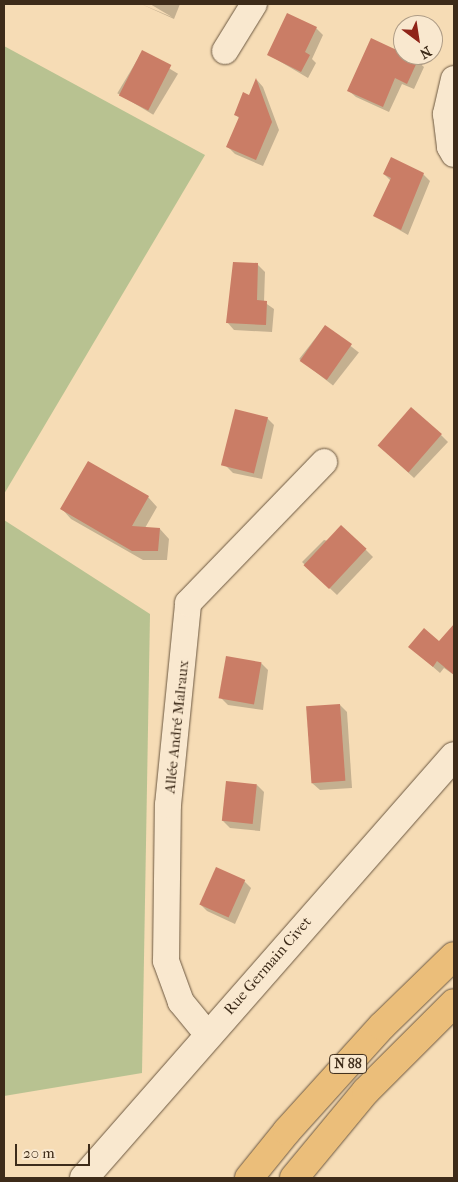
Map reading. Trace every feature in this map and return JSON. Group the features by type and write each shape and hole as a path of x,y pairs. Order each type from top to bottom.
{"highway":[{"name":"N 88","path":"249,1178 287,1131 382,1026 454,956"},
{"name":"N 88","path":"294,1178 366,1091 454,1003"}],"street":[{"path":"225,51 254,4"},
{"path":"454,79 446,114 450,147 454,154"},
{"name":"Allée André Malraux","path":"208,1036 181,1002 166,962 168,805 188,602 324,462"},
{"name":"Rue Germain Civet","path":"84,1178 454,756"}],"green space":[{"path":"4,46 205,155 4,494"},
{"path":"4,520 150,614 142,1073 4,1096"}],"building":[{"path":"287,13 317,27 305,52 310,55 301,72 267,55"},
{"path":"371,38 393,48 393,65 416,65 407,84 395,78 383,107 347,91"},
{"path":"142,50 171,65 148,110 119,95"},
{"path":"256,78 272,122 256,160 226,147 239,117 234,115 243,92 249,95"},
{"path":"391,157 424,173 401,230 373,216 391,178 383,174"},
{"path":"233,262 258,263 257,300 267,301 266,325 226,323"},
{"path":"325,325 352,344 327,380 300,361"},
{"path":"411,407 442,434 408,472 378,445"},
{"path":"235,409 268,417 254,474 221,465"},
{"path":"88,461 149,496 132,526 160,528 158,551 132,551 60,509"},
{"path":"341,525 367,549 329,589 303,565"},
{"path":"454,624 454,675 437,661 433,667 408,647 424,628 439,641"},
{"path":"226,656 261,662 254,705 219,698"},
{"path":"340,704 345,781 311,783 306,706"},
{"path":"226,781 257,784 253,824 222,821"},
{"path":"216,867 245,880 229,917 199,904"}]}
